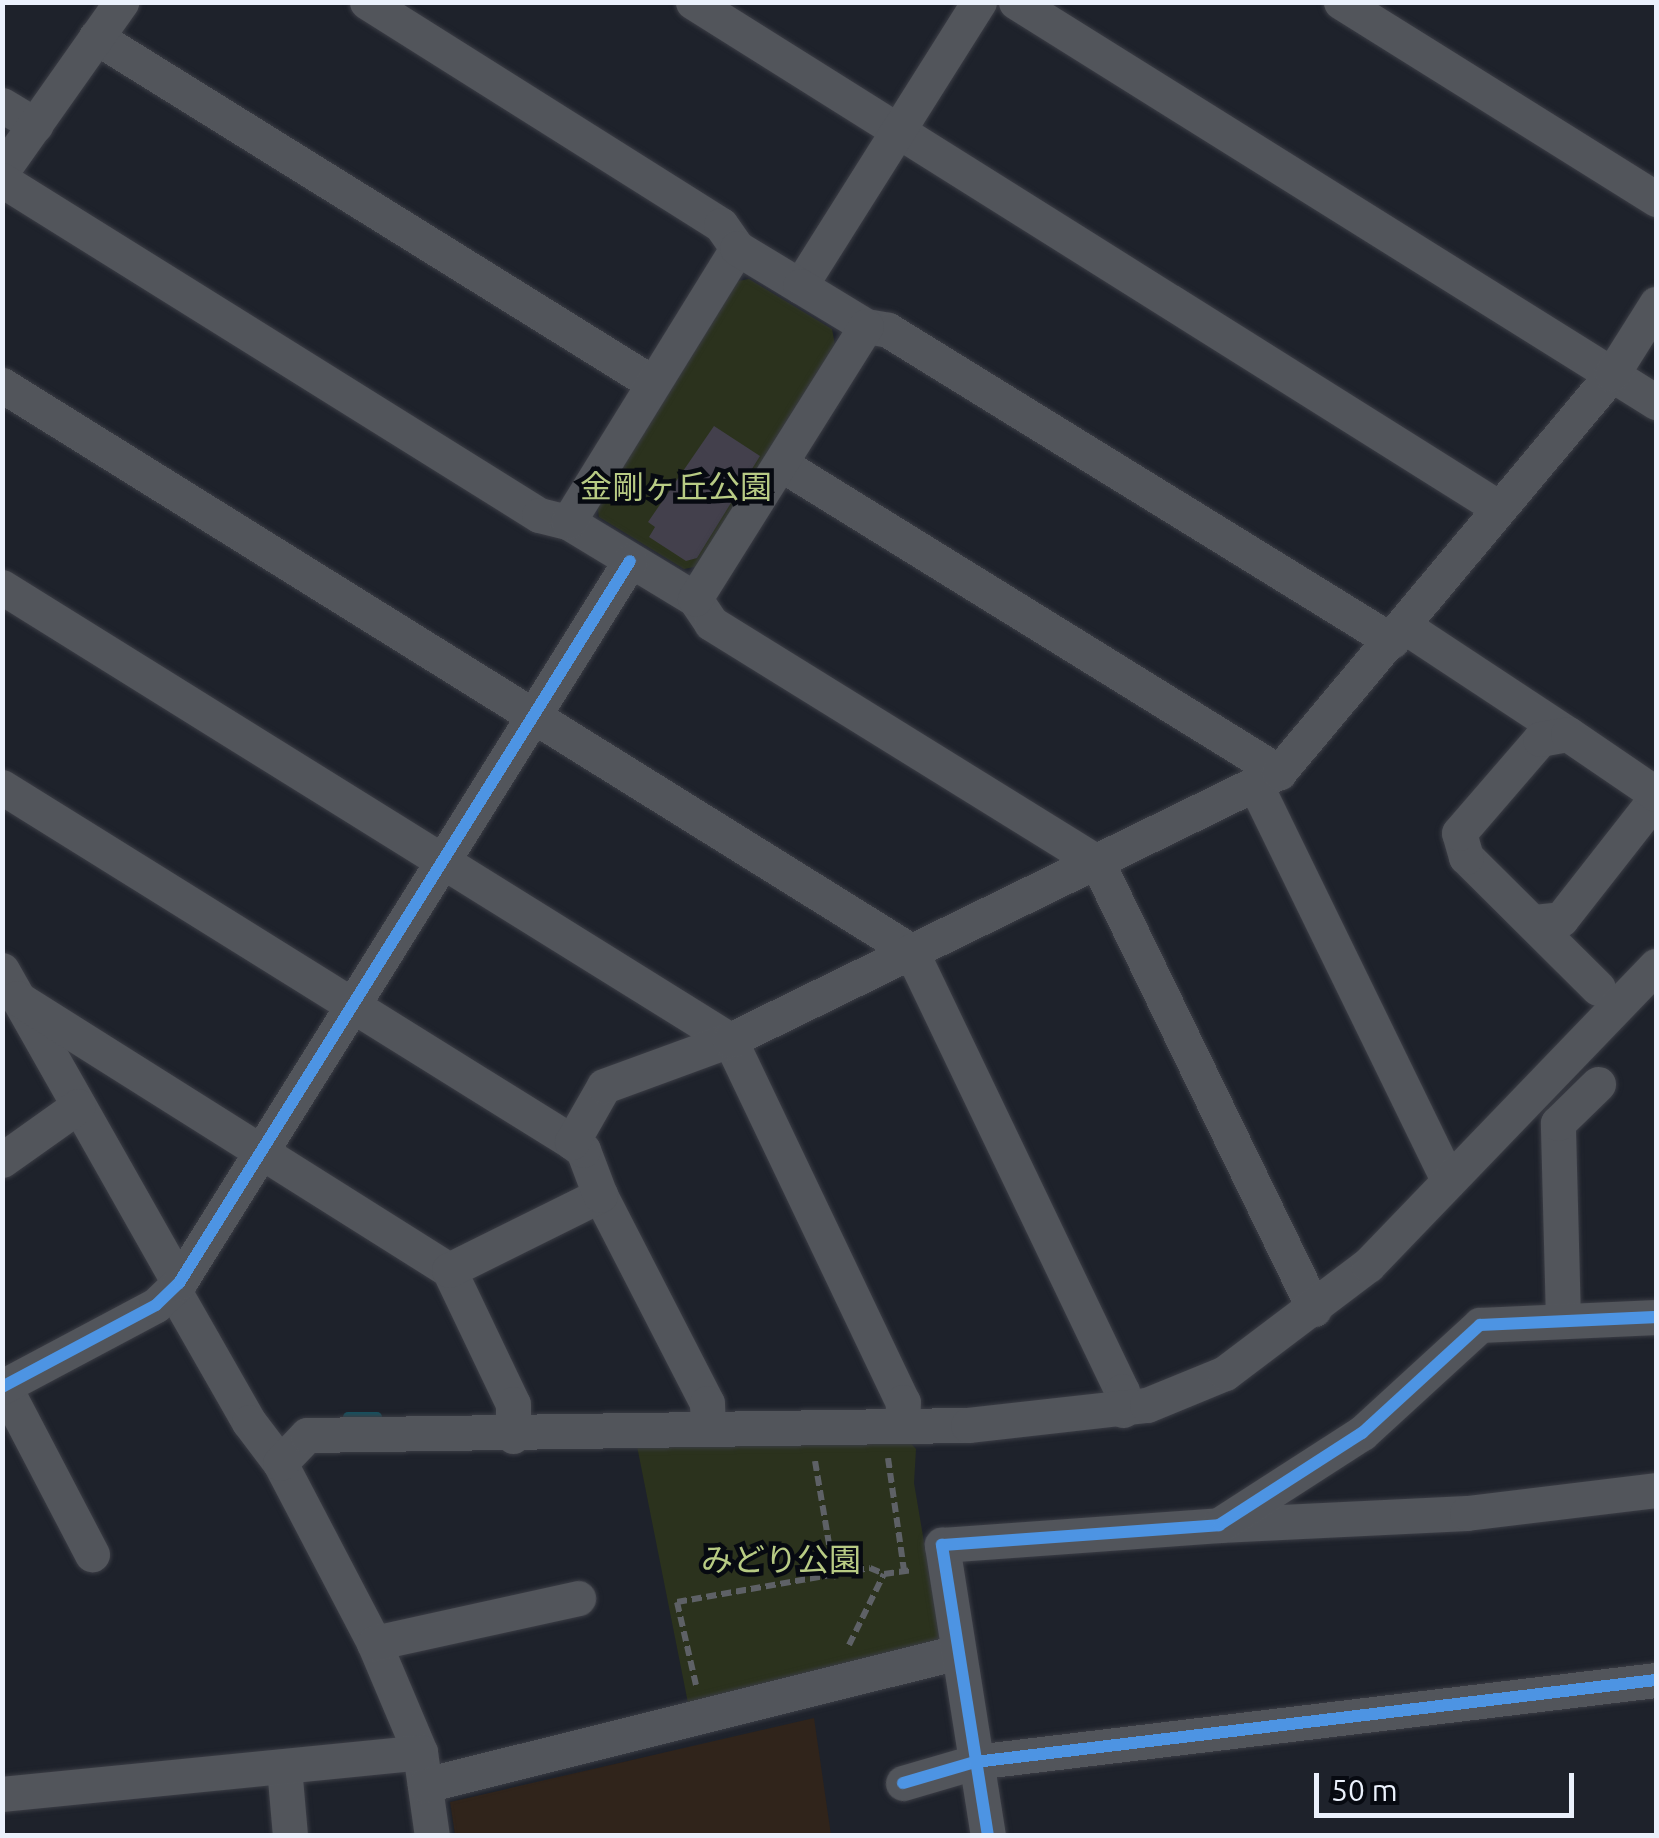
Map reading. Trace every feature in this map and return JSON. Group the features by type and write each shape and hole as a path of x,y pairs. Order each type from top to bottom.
{"street":[{"path":"2,171 121,2"},
{"path":"367,2 721,225 736,248 866,326 888,330 1568,734 1656,796 1560,920 1534,922"},
{"path":"694,2 1499,508"},
{"path":"800,286 979,2"},
{"path":"1016,2 1656,402"},
{"path":"1341,2 1656,199"},
{"path":"96,37 651,382"},
{"path":"2,106 35,124"},
{"path":"2,180 538,515 568,522 696,599 711,624 1097,862 1307,1300"},
{"path":"568,522 736,248"},
{"path":"572,1142 604,1086 730,1040 1267,778 1398,634 1612,374 1656,304"},
{"path":"696,599 866,326"},
{"path":"2,384 911,951 1122,1400"},
{"path":"781,464 1267,778 1442,1171"},
{"path":"92,1554 3,1386 176,1286 264,1152 630,561"},
{"path":"2,587 730,1040 896,1427"},
{"path":"1568,734 1540,738 1458,833 1466,857 1598,988"},
{"path":"2,787 582,1150 708,1416"},
{"path":"280,1463 307,1435 513,1420 708,1416 812,1442 896,1427 1122,1400 1225,1373 1307,1300 1368,1265 1442,1171 1656,966"},
{"path":"10,984 249,1422 280,1463 374,1643 422,1768 432,1836"},
{"path":"10,984 448,1270 513,1420"},
{"path":"1564,1320 1558,1123 1598,1084"},
{"path":"2,1160 78,1106"},
{"path":"448,1270 600,1195"},
{"path":"1219,1525 1362,1433 1480,1325 1656,1317"},
{"path":"988,1836 942,1545 1219,1525 1467,1513 1656,1490"},
{"path":"374,1643 578,1598"},
{"path":"2,1794 284,1767 422,1768 958,1652"},
{"path":"903,1782 975,1762 1656,1680"},
{"path":"284,1767 290,1836"}],"path":[{"path":"896,1427 891,1462 904,1570"},
{"path":"812,1442 832,1456"},
{"path":"812,1442 835,1578"},
{"path":"710,1682 694,1686 677,1602 835,1578 870,1568 884,1574 944,1567"},
{"path":"830,1653 848,1648 884,1574"}],"shaded area":[{"path":"814,1718 831,1835 455,1835 450,1802"}],"green space":[{"name":"金剛ヶ丘公園","path":"749,279 832,329 835,345 699,566 684,569 599,517 596,497 732,282"},
{"name":"みどり公園","path":"907,1439 916,1449 914,1483 941,1642 688,1703 636,1441"}],"building":[{"path":"714,426 760,456 697,558 686,561 649,537 655,527 648,522"}],"waterway":[{"path":"348,1417 377,1417"}],"cycle path":[{"path":"2,1387 156,1305 179,1283 630,561"},
{"path":"988,1836 942,1545 1219,1525 1362,1433 1480,1325 1656,1317"},
{"path":"903,1783 975,1762 1656,1680"}]}
